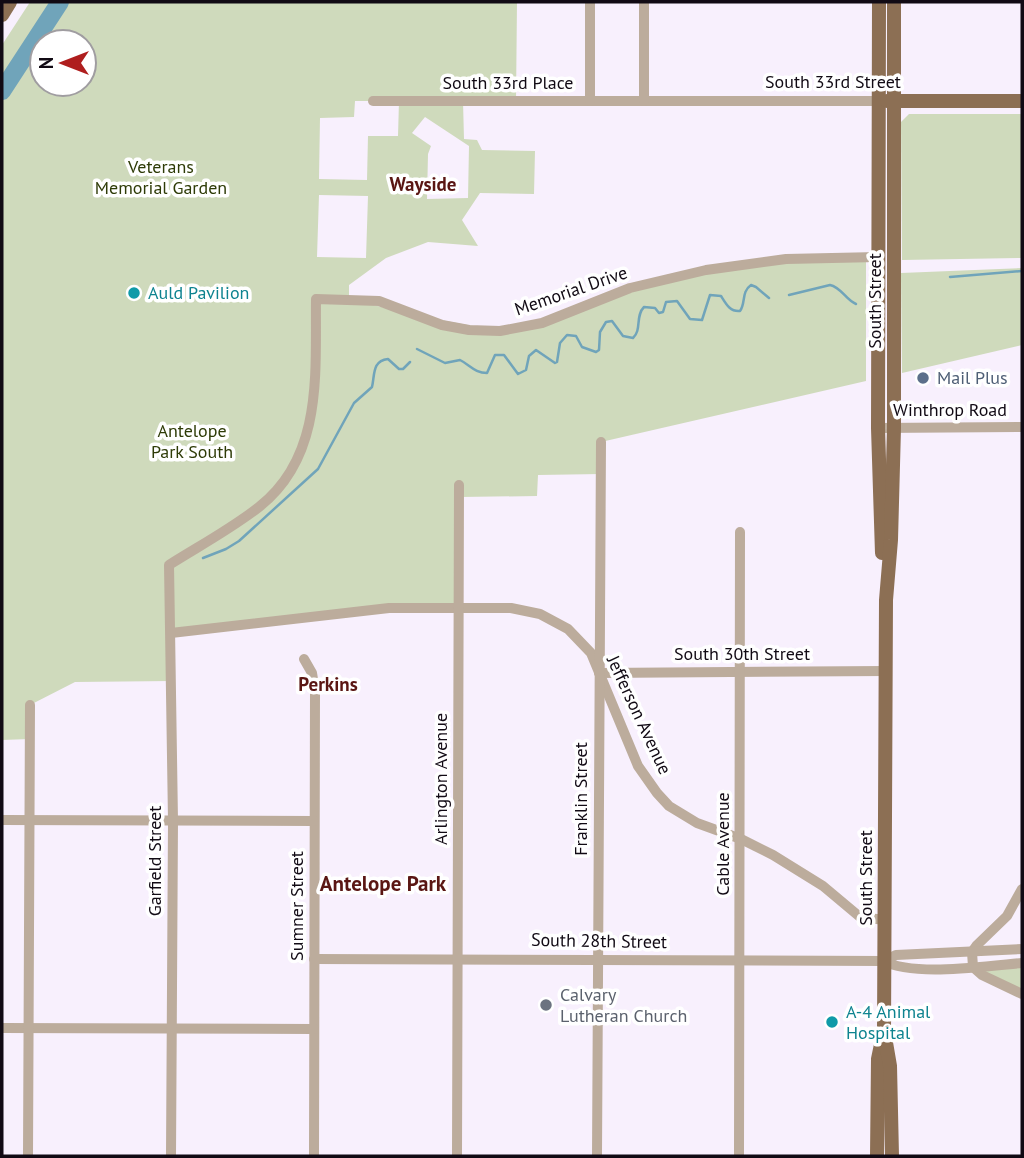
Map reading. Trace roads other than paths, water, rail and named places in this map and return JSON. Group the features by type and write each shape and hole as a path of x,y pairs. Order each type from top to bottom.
{"main road":[{"path":"2,15 10,2"},
{"name":"South Street","path":"879,2 887,101 894,428 891,540 886,600"},
{"name":"South Street","path":"892,1156 890,1066 884,1031 886,600 878,428 878,257 894,2"},
{"name":"South 33rd Street","path":"887,101 1022,101"},
{"name":"South Street","path":"877,1156 877,1059 884,1031"}],"street":[{"path":"590,2 590,101"},
{"path":"644,2 644,100"},
{"name":"South 33rd Place","path":"373,101 644,100"},
{"name":"South 33rd Street","path":"644,100 887,101"},
{"name":"Memorial Drive","path":"169,565 261,506 293,467 306,438 315,396 316,299 379,301 442,325 469,330 500,331 542,323 630,288 719,268 786,259 878,257"},
{"name":"Winthrop Road","path":"878,428 1022,427"},
{"name":"Franklin Street","path":"597,1156 601,442"},
{"name":"Arlington Avenue","path":"457,1156 459,485"},
{"name":"Cable Avenue","path":"739,1156 740,532"},
{"name":"Garfield Street","path":"169,565 173,821 171,1156"},
{"name":"Jefferson Avenue","path":"171,634 383,609 519,609 554,620 581,641 591,653 638,766 657,793 684,816 741,839 799,869 860,916 885,920"},
{"name":"Sumner Street","path":"304,659 312,673 315,691 314,1156"},
{"name":"South 30th Street","path":"599,673 886,671"},
{"path":"28,1156 30,705"},
{"path":"2,820 314,821"},
{"path":"1022,888 1007,916 972,953 973,967 982,975 1022,994"},
{"path":"884,961 896,955 1022,949"},
{"name":"South 28th Street","path":"314,958 884,961"},
{"path":"884,961 896,967 973,967 1022,963"},
{"path":"2,1028 314,1029"}],"waterway":[{"path":"2,91 60,2"},
{"path":"950,277 1022,271"},
{"path":"417,349 445,363 460,360 483,373 487,373 495,355 504,355 518,374 526,370 529,356 536,350 557,362 560,343 567,335 576,336 582,347 596,352 599,350 600,332 606,322 612,321 623,336 633,338 644,307 655,308 659,313 663,312 666,302 677,301 690,319 702,320 710,295 721,296 729,307 737,311 742,308 746,291 751,285 769,298"},
{"path":"789,295 830,285 856,304"},
{"path":"203,558 239,541 318,469 354,403 372,387 379,362 388,359 399,369 403,369 410,362"}],"place":[{"name":"Auld Pavilion","path":"134,293"},
{"name":"Mail Plus","path":"923,378"},
{"name":"Calvary Lutheran Church","path":"546,1005"},
{"name":"A-4 Animal Hospital","path":"832,1022"}],"district":[{"name":"Wayside","path":"423,184"},
{"name":"Perkins","path":"328,684"},
{"name":"Antelope Park","path":"383,884"}],"park label":[{"name":"Veterans Memorial Garden","path":"161,177"},
{"name":"Antelope Park South","path":"192,441"}]}
